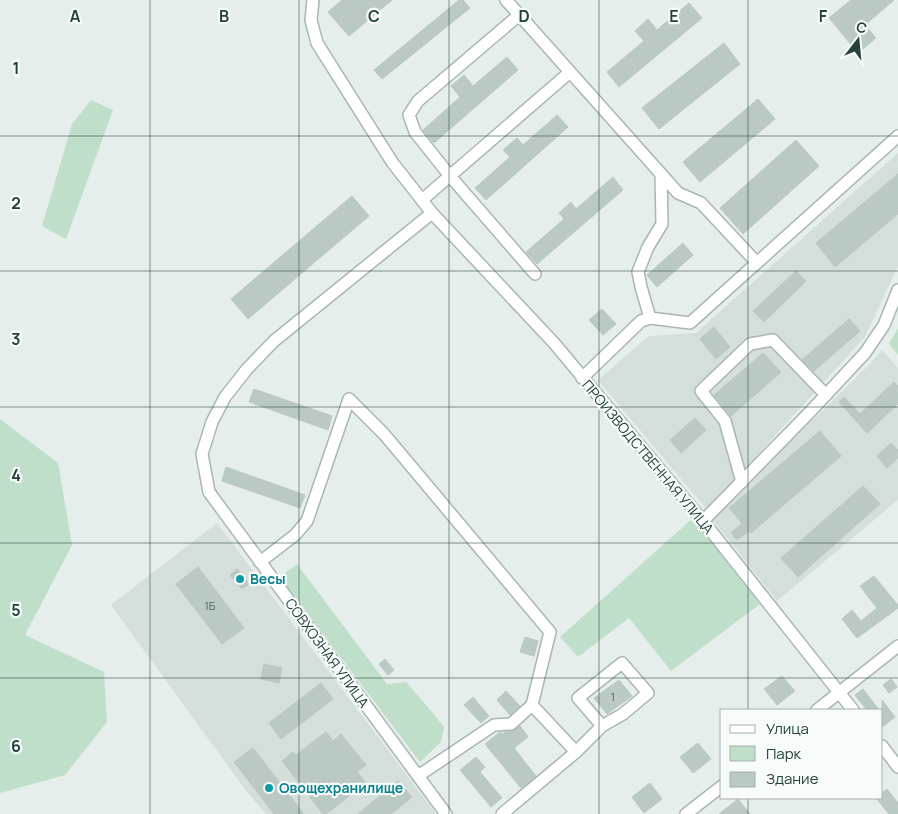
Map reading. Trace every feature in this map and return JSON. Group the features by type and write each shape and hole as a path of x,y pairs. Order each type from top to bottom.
{"street":[{"name":"ПРОИЗВОДСТВЕННАЯ УЛИЦА","path":"313,0 311,20 316,44 392,162 432,213 554,343 703,521 852,709"},
{"path":"506,0 678,193 701,203 757,263"},
{"path":"519,15 418,100 409,115 415,132 450,176 535,274"},
{"path":"422,200 570,72"},
{"path":"582,378 641,321 650,318 690,323 898,136"},
{"path":"650,318 640,287 638,272 648,247 662,224 661,174"},
{"name":"СОВХОЗНАЯ УЛИЦА","path":"432,213 274,341 247,369 212,422 202,454 209,492 446,814"},
{"path":"703,521 826,395 870,346 884,325 898,290"},
{"path":"742,482 725,421 701,391 750,344 773,340 826,395"},
{"path":"260,562 295,535 307,521 349,399 384,434 550,632 532,705 511,724 494,725 418,776"},
{"path":"818,709 898,646"},
{"path":"502,814 576,752 602,726 623,714 648,693 622,664 578,698 602,726"},
{"path":"532,705 576,752"},
{"path":"883,747 898,767"},
{"path":"686,814 720,788"}],"shaded area":[{"path":"898,153 898,266 865,337 707,510 598,380 649,336 696,333"},
{"path":"882,350 898,368 898,500 777,601 712,519"},
{"path":"217,523 436,814 266,814 247,792 111,605"}],"green space":[{"path":"91,100 113,110 66,239 42,226 72,124"},
{"path":"898,328 898,355 889,344"},
{"path":"0,419 58,463 72,545 25,635 104,672 107,722 65,775 0,793"},
{"path":"693,518 760,604 671,671 629,618 578,657 560,637"},
{"path":"297,564 387,684 406,682 444,727 441,742 420,762 280,577"}],"building":[{"path":"342,0 392,0 349,36 328,12"},
{"path":"459,0 463,0 470,8 382,79 374,70"},
{"path":"851,0 894,0 865,25 876,38 858,53 829,18"},
{"path":"689,3 702,18 619,87 607,72 644,41 635,31 648,19 657,30"},
{"path":"724,43 740,64 659,129 642,108"},
{"path":"507,57 518,70 434,143 423,130 460,97 451,86 464,75 473,86"},
{"path":"758,99 775,119 700,182 683,162"},
{"path":"557,115 568,127 486,200 475,188 510,157 503,150 517,138 523,145"},
{"path":"796,140 819,166 743,234 720,208"},
{"path":"898,174 898,214 835,267 816,243"},
{"path":"613,177 623,190 537,264 526,252 564,219 559,213 571,202 576,209"},
{"path":"352,196 369,216 248,319 231,299"},
{"path":"683,243 693,255 657,287 647,275"},
{"path":"796,271 806,281 764,322 753,311"},
{"path":"602,309 616,324 603,335 589,320"},
{"path":"849,319 860,331 814,371 802,360"},
{"path":"714,327 730,347 716,359 700,339"},
{"path":"763,353 781,372 731,416 714,395"},
{"path":"894,382 898,386 898,404 867,433 839,402 844,397 860,414"},
{"path":"254,389 332,416 328,430 249,402"},
{"path":"695,418 706,430 681,453 670,440"},
{"path":"820,431 841,456 751,533 749,531 737,540 731,533 742,523 729,508"},
{"path":"891,443 898,450 898,458 887,468 877,456"},
{"path":"226,467 305,495 300,508 222,481"},
{"path":"863,486 880,504 798,577 781,558"},
{"path":"198,567 244,628 222,644 176,584"},
{"name":"Весы","path":"237,569 249,584 242,589 230,575"},
{"path":"874,576 898,605 898,608 857,638 842,619 852,610 861,621 877,608 860,586"},
{"path":"525,637 538,641 534,656 520,652"},
{"path":"385,659 394,670 388,675 379,664"},
{"path":"264,664 282,668 279,683 261,679"},
{"path":"782,676 795,691 777,705 764,689"},
{"path":"891,679 897,687 889,693 883,685"},
{"path":"619,680 632,696 607,714 594,698"},
{"name":"Овощехранилище","path":"321,683 333,699 281,739 269,723"},
{"path":"863,689 878,709 866,709 855,695"},
{"path":"506,691 520,706 510,715 497,700"},
{"path":"473,697 489,716 481,723 464,705"},
{"path":"882,700 895,717 883,726 883,709"},
{"path":"520,726 528,737 514,748 536,776 521,788 485,744 500,732 502,734 512,731"},
{"path":"326,732 333,741 341,734 366,765 357,772 366,783 326,814 323,814 282,761 293,752 296,755"},
{"path":"698,743 711,759 693,773 680,757"},
{"name":"Овощехранилище","path":"253,748 304,814 274,814 234,762"},
{"path":"476,757 485,767 480,772 502,798 491,807 460,770"},
{"name":"Овощехранилище","path":"398,781 412,797 391,814 358,814"},
{"path":"650,783 662,799 644,813 632,797"},
{"path":"887,789 898,803 898,814 889,814 877,799 883,799 883,792"},
{"path":"738,799 750,814 719,814"}],"place":[{"name":"Весы","path":"240,579"},
{"name":"Овощехранилище","path":"269,788"}]}
